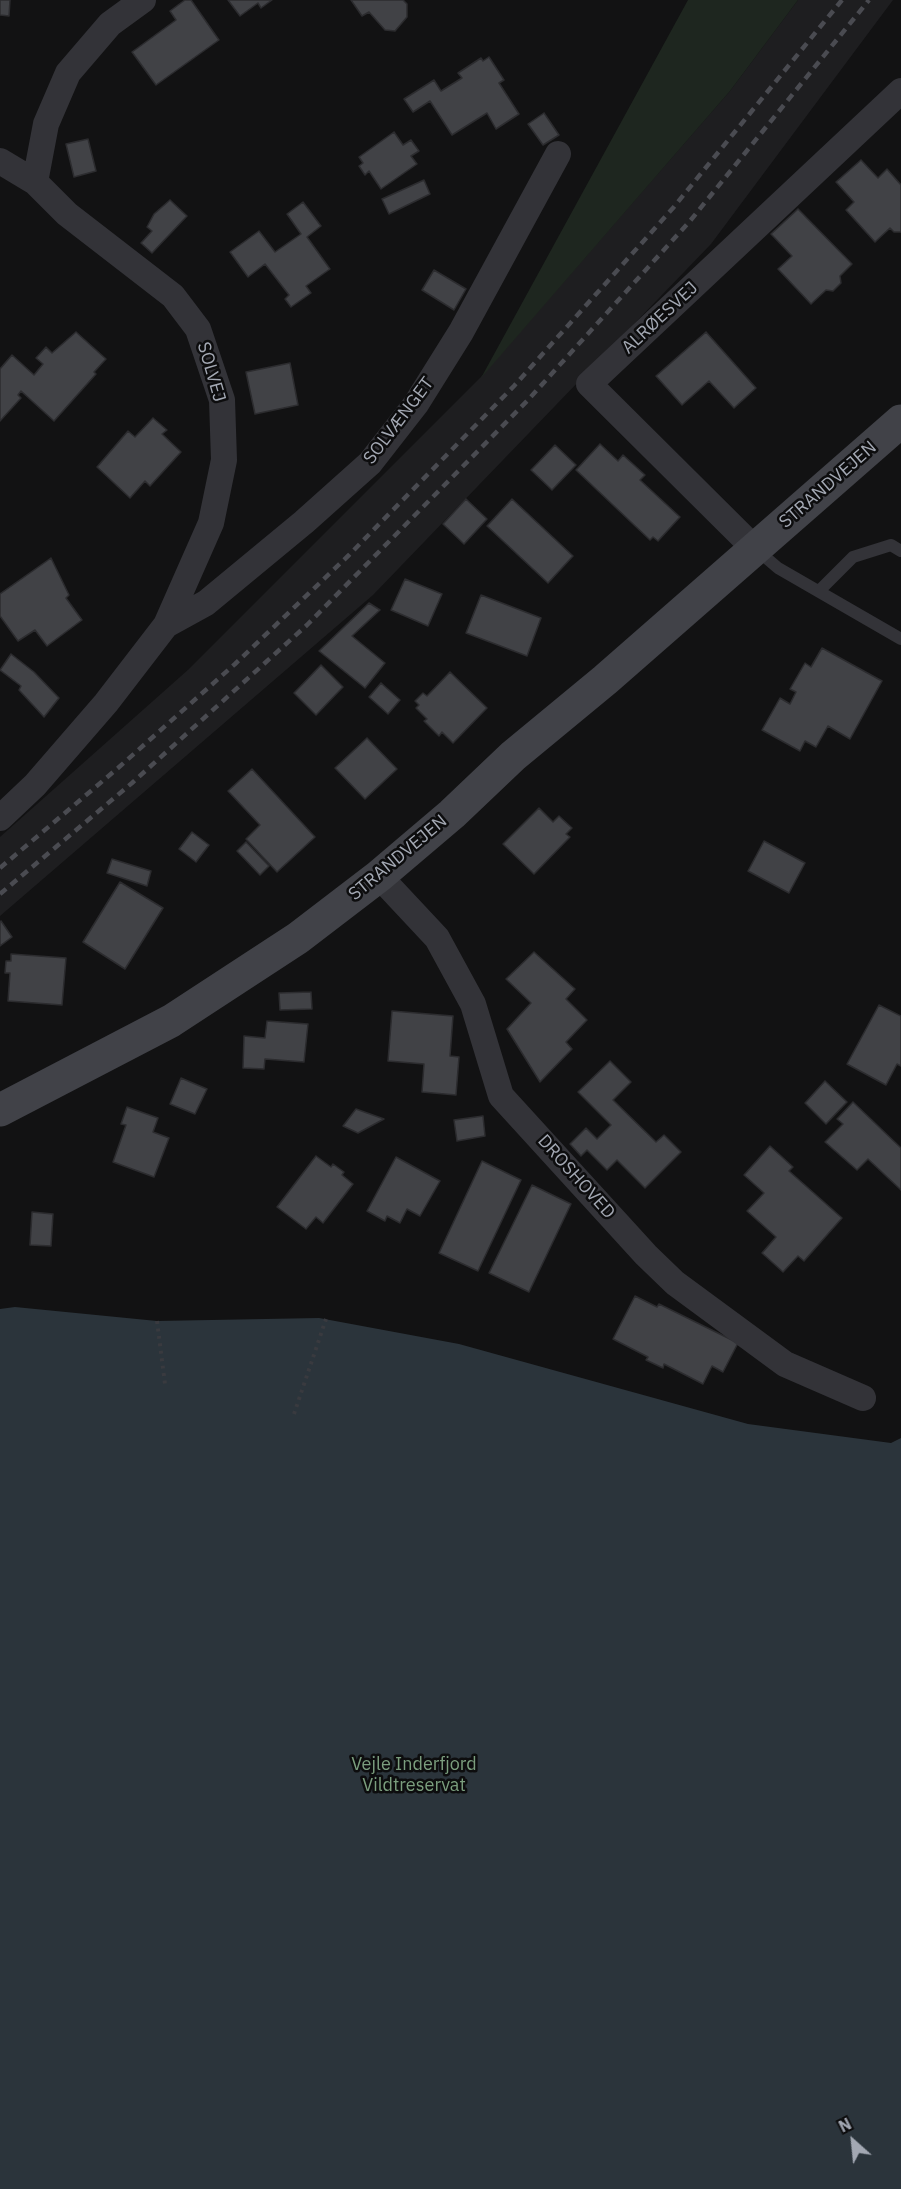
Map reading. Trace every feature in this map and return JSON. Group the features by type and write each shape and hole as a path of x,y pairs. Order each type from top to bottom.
{"street":[{"path":"35,182 46,124 68,73 110,24 143,0"},
{"name":"ALRØESVEJ","path":"755,549 589,384 901,91"},
{"name":"SOLVÆNGET","path":"166,625 206,603 304,522 370,463 416,404 461,332 558,154"},
{"name":"SOLVEJ","path":"0,161 35,182 67,214 173,296 198,329 222,400 224,460 212,522 166,625 106,704 34,785 0,818"},
{"name":"STRANDVEJEN","path":"2,1105 180,1015 298,938 379,876 452,814 513,756 605,680 901,421"},
{"name":"DROSHOVED","path":"379,876 437,938 473,1004 501,1096 646,1255 675,1283 785,1364 863,1398"}],"lane":[{"path":"819,591 853,557 891,545 901,551"},
{"path":"755,549 778,568 901,639"}],"path":[{"path":"294,1414 326,1319"},
{"path":"158,1321 165,1384"}],"shaded area":[{"path":"688,0 798,0 730,91 481,378"},
{"path":"798,0 893,0 711,244 373,595 0,916 0,837 189,669 480,378 730,91"},
{"name":"Vejle Inderfjord Vildtreservat","path":"15,1307 157,1321 319,1318 459,1344 748,1424 891,1443 901,1438 901,2189 0,2189 0,1309"}],"building":[{"path":"0,0 10,0 9,16 0,15"},
{"path":"185,0 191,0 219,40 156,85 132,52 176,20 170,11"},
{"path":"228,0 272,0 261,8 258,3 240,16"},
{"path":"351,0 403,0 407,4 407,17 395,31 385,30 369,12 362,16"},
{"path":"489,57 504,80 499,83 519,114 496,129 487,113 452,135 430,101 413,112 404,99 434,80 441,91 462,78 458,73 481,58 483,61"},
{"path":"544,113 559,135 543,145 528,124"},
{"path":"394,132 403,145 411,140 419,151 411,156 417,164 381,189 369,171 365,175 359,166 363,163 359,157"},
{"path":"88,139 96,171 74,177 66,144"},
{"path":"861,160 878,178 887,169 901,185 901,232 894,232 890,228 875,242 846,210 854,202 836,182"},
{"path":"424,180 430,194 389,214 382,199"},
{"path":"170,200 187,216 152,253 141,243 152,231 147,227 154,214"},
{"path":"303,202 321,226 307,237 330,269 306,286 311,293 291,307 285,299 289,295 265,264 248,277 230,252 259,231 275,252 301,234 287,214"},
{"path":"798,209 852,264 840,276 841,283 833,291 826,290 811,304 778,269 792,256 771,234"},
{"path":"434,270 466,289 454,310 422,290"},
{"path":"76,332 106,359 94,372 96,374 54,421 21,391 18,395 21,398 0,421 0,369 12,355 34,375 43,364 36,358 46,347 52,353"},
{"path":"706,332 756,388 734,408 709,381 682,405 656,376"},
{"path":"290,363 298,405 255,414 246,372"},
{"path":"153,418 167,430 162,434 181,452 150,486 145,481 130,498 97,467 128,431 135,437"},
{"path":"600,444 618,461 623,455 645,475 640,480 680,517 658,541 653,537 650,540 576,470"},
{"path":"555,445 576,465 552,490 531,470"},
{"path":"466,499 487,519 464,544 443,524"},
{"path":"512,499 573,556 548,583 487,526"},
{"path":"51,558 69,595 66,598 82,620 47,646 35,630 18,641 0,616 0,594"},
{"path":"405,579 442,594 428,626 391,610"},
{"path":"481,595 541,618 527,656 466,633"},
{"path":"369,603 380,610 352,636 385,663 365,688 319,651"},
{"path":"822,648 882,681 850,739 828,726 816,747 805,741 800,751 762,730 780,698 790,704 796,692 790,689 805,663 811,667"},
{"path":"11,654 34,672 59,698 44,717 19,690 21,686 0,670"},
{"path":"321,665 343,687 316,715 294,693"},
{"path":"450,672 487,708 453,743 442,732 439,736 424,721 427,719 416,708 419,705 415,701 423,693 427,696"},
{"path":"381,683 400,700 388,714 369,697"},
{"path":"367,738 397,769 365,799 335,768"},
{"path":"252,769 315,837 277,872 246,839 260,825 228,791"},
{"path":"539,808 553,822 559,816 572,828 566,834 570,837 534,874 503,844"},
{"path":"192,832 209,845 196,862 179,849"},
{"path":"764,841 805,863 789,893 748,871"},
{"path":"246,842 269,866 260,875 237,851"},
{"path":"112,859 151,871 147,886 107,873"},
{"path":"120,882 163,908 125,969 83,942"},
{"path":"0,922 12,937 0,946"},
{"path":"534,952 575,989 566,999 587,1020 566,1042 572,1049 540,1082 507,1029 531,1003 506,979"},
{"path":"11,954 66,958 62,1005 8,1001 10,973 5,973 6,961 11,961"},
{"path":"311,992 312,1009 280,1010 279,993"},
{"path":"879,1005 901,1016 901,1066 897,1064 886,1085 847,1064"},
{"path":"392,1011 453,1016 450,1056 459,1057 456,1095 422,1092 424,1064 388,1061"},
{"path":"267,1021 308,1024 304,1062 265,1059 264,1069 243,1068 244,1036 265,1038"},
{"path":"610,1061 631,1082 613,1100 656,1142 664,1135 681,1152 645,1188 617,1160 607,1170 587,1150 581,1156 570,1144 586,1128 597,1139 611,1125 578,1092"},
{"path":"181,1078 207,1089 195,1114 170,1104"},
{"path":"825,1081 847,1102 826,1124 805,1103"},
{"path":"853,1102 901,1148 901,1190 868,1159 857,1170 825,1142 843,1124 837,1119"},
{"path":"127,1107 158,1118 153,1132 169,1138 154,1177 113,1162 126,1125 121,1124"},
{"path":"356,1109 384,1119 358,1133 343,1126"},
{"path":"483,1116 485,1136 457,1141 454,1120"},
{"path":"770,1146 793,1167 789,1171 842,1218 804,1261 798,1256 783,1272 762,1253 776,1237 747,1211 764,1193 744,1175"},
{"path":"316,1156 331,1167 333,1164 344,1172 342,1175 353,1184 323,1223 316,1217 306,1229 277,1207"},
{"path":"396,1157 440,1181 420,1216 407,1209 400,1223 387,1216 385,1221 367,1211"},
{"path":"482,1161 521,1180 478,1271 439,1253"},
{"path":"532,1185 571,1204 529,1292 489,1273"},
{"path":"32,1212 53,1214 51,1246 30,1245"},
{"path":"635,1296 657,1307 659,1304 738,1343 723,1372 712,1366 703,1384 664,1364 663,1368 646,1360 648,1357 613,1339"}],"railway":[{"path":"0,868 118,768 235,664 349,555 514,386 673,208 842,0"},
{"path":"0,894 132,783 307,625 528,400 690,221 869,0"}]}
